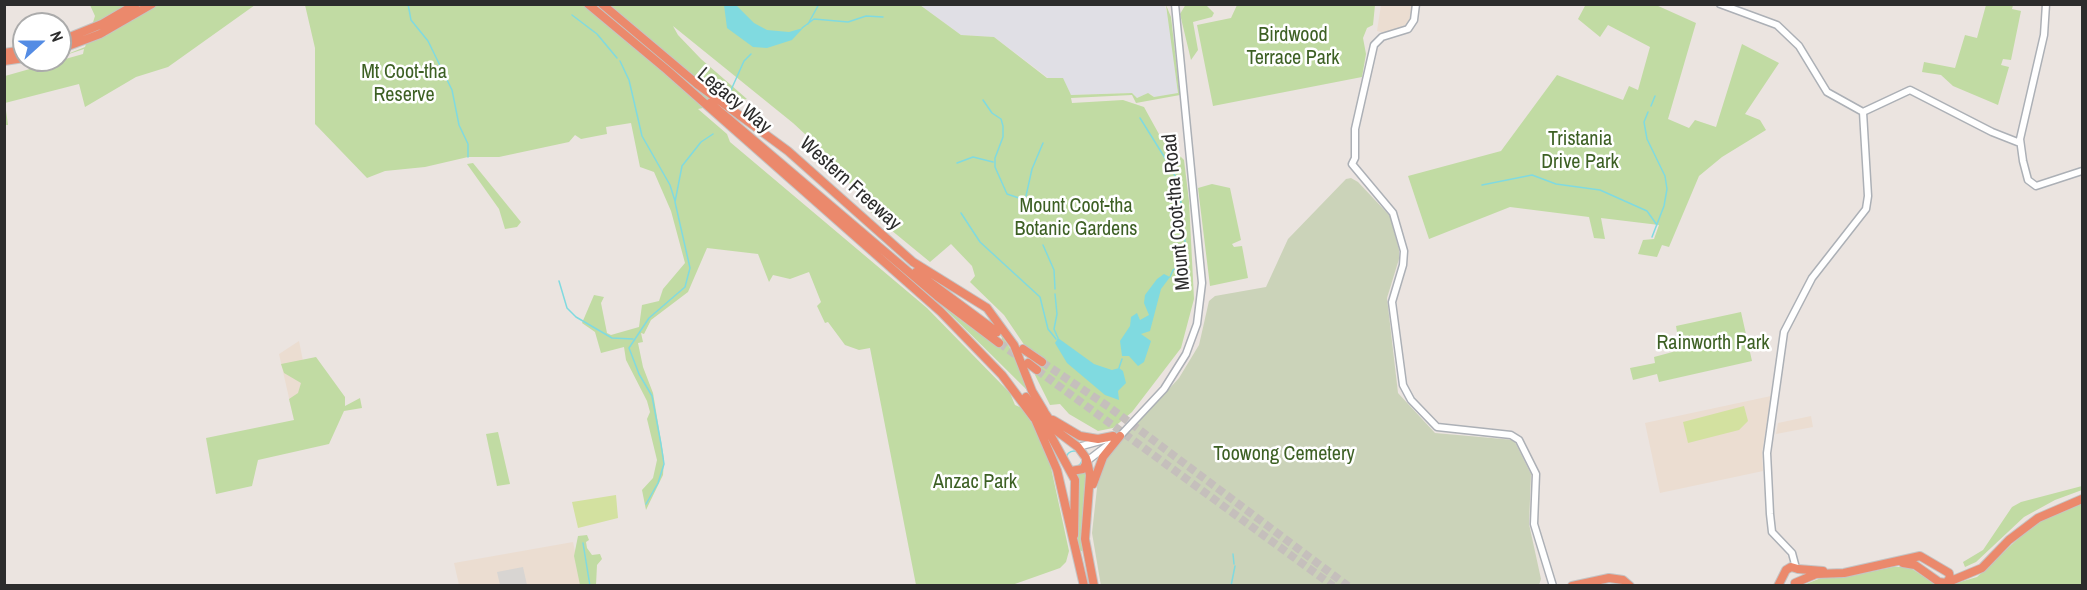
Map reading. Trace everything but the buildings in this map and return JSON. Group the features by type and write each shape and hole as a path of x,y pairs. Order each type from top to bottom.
{"highway":[{"path":"72,36 95,27 136,4"},
{"path":"72,44 100,34 152,4"},
{"name":"Western Freeway","path":"588,4 667,70 928,300 1002,375 1017,387 1058,432 1078,447"},
{"name":"Western Freeway","path":"602,4 725,105 799,160 909,259 987,308 1014,345 1041,415 1074,546"},
{"name":"Legacy Way","path":"667,70 744,130 930,290 999,343"},
{"name":"Legacy Way","path":"725,105 728,111 920,276 997,332"},
{"path":"1023,349 1042,362"},
{"path":"1028,363 1037,370"},
{"path":"1041,415 1080,436 1098,439 1117,436"},
{"path":"1041,415 1065,464 1071,471 1077,491 1074,546 1085,585"},
{"path":"1088,497 1101,460 1117,436"},
{"path":"1065,464 1065,450 1078,447 1087,461 1090,475 1085,539 1094,585"},
{"path":"1071,471 1080,471 1087,461"},
{"path":"1779,585 1786,570 1797,568 1842,573 1918,557 1927,559 1950,574 1964,574 1978,568 2012,533 2031,519 2082,497"},
{"path":"1899,562 1918,567 1940,583 1946,583 1982,568 2009,540 2038,518 2082,497"},
{"path":"1918,557 1918,567"},
{"path":"1794,584 1799,575 1797,568"},
{"path":"1794,584 1826,572"},
{"path":"1946,583 1950,574"},
{"path":"1572,585 1609,578 1623,580 1630,585"},
{"path":"1596,585 1611,583 1621,585"}],"main road":[{"path":"1416,4 1414,20 1408,29 1379,39 1374,45 1355,129 1355,158 1352,164 1393,213 1402,241 1404,260 1392,302 1404,389 1411,400 1437,427 1511,435 1519,440 1536,474 1534,524 1549,584"},
{"path":"1720,4 1777,26 1799,46 1827,92 1863,112"},
{"name":"Mount Coot-tha Road","path":"1078,447 1117,436 1154,402 1179,367 1195,330 1202,292 1175,6"},
{"path":"2046,6 2044,35 2020,142 2027,179 2033,185 2040,186 2082,171"},
{"path":"1863,112 1903,91 1912,91 1992,132 2020,142"},
{"path":"1797,568 1792,553 1774,534 1771,525 1767,458 1784,332 1812,278 1866,209 1868,196 1863,112"},
{"path":"1087,461 1117,436"},
{"path":"1784,546 1789,558 1786,570"}],"shaded area":[{"path":"920,5 1164,5 1169,17 1178,94 1154,97 1151,94 1136,98 1132,93 1071,95 994,37 961,35"},
{"path":"1381,5 1413,5 1408,25 1385,33 1377,31"},
{"path":"299,341 314,416 294,420 279,354"},
{"path":"1771,396 1762,453 1763,471 1660,493 1645,423"},
{"path":"1811,416 1813,427 1776,434 1778,423"},
{"path":"573,542 582,585 459,585 454,563"},
{"path":"523,567 527,585 500,585 497,572"}],"green space":[{"path":"1186,4 1206,5 1214,13 1212,17 1193,22 1198,50 1191,60 1180,14"},
{"name":"Tristania Drive Park","path":"1586,4 1656,5 1696,23 1668,119 1689,128 1695,120 1716,127 1742,44 1779,63 1745,114 1760,120 1766,130 1722,157 1699,176 1669,247 1662,245 1657,257 1638,254 1643,240 1654,239 1659,225 1601,218 1605,239 1594,238 1589,217 1510,207 1429,239 1408,176 1501,151 1557,75 1623,100 1629,86 1638,90 1650,47 1608,25 1600,37 1578,19"},
{"path":"90,5 255,5 168,67 136,77 85,107 79,84 5,103 5,76 19,72 72,72 72,57 83,54 84,49 72,52 85,47 95,16"},
{"path":"305,5 920,5 961,35 994,37 1047,78 1063,78 1071,95 1132,93 1137,98 1148,93 1154,97 1178,93 1166,5 1171,17 1180,95 1136,103 1132,95 1071,98 1072,103 1123,100 1144,107 1160,136 1184,160 1189,201 1194,299 1181,348 1132,412 1113,428 1098,431 1069,414 1060,404 1050,405 1035,375 1044,360 1025,346 1004,315 970,282 975,276 972,266 951,244 930,262 874,216 831,158 793,123 673,26 678,35 701,59 747,99 698,109 727,134 730,142 927,308 1010,393 1015,405 1022,408 1041,437 1050,463 1069,551 1066,562 1060,568 1012,585 916,585 870,348 859,350 845,345 828,322 825,323 817,306 821,302 809,272 790,279 773,275 769,282 758,254 707,248 688,292 651,320 644,334 641,333 643,342 638,343 643,367 653,393 664,459 663,475 646,510 642,490 653,478 657,460 647,419 650,412 647,401 626,360 624,347 601,353 595,332 582,323 594,295 604,297 601,303 607,333 611,335 639,327 642,305 659,301 663,289 685,263 671,211 654,172 640,167 631,123 606,127 607,134 581,139 575,135 569,142 499,157 468,157 425,167 385,171 367,178 315,124 315,48"},
{"name":"Birdwood Terrace Park","path":"1237,5 1375,5 1373,25 1367,28 1363,38 1366,54 1362,77 1213,106 1197,25 1231,18"},
{"path":"1986,5 2013,5 2012,9 2021,11 2011,60 2003,59 2001,65 2009,67 1998,105 1953,86 1941,75 1922,72 1924,62 1955,68 1965,35 1977,38"},
{"path":"5,103 8,125 5,125"},
{"path":"473,163 521,222 517,227 505,229 499,209 467,164"},
{"name":"Toowong Cemetery","path":"1351,178 1358,182 1390,216 1399,250 1399,259 1387,298 1398,393 1435,433 1514,440 1531,474 1529,524 1541,579 1539,585 1101,586 1092,533 1098,479 1109,454 1179,378 1199,345 1209,301 1215,296 1266,287 1288,239 1346,179"},
{"path":"1212,184 1230,188 1241,240 1232,244 1234,247 1242,246 1248,278 1210,286 1198,188"},
{"path":"933,297 1001,349 1002,338 997,328 1011,350 1030,393"},
{"name":"Rainworth Park","path":"1741,312 1752,361 1659,382 1657,374 1633,380 1630,368 1655,363 1654,357 1680,350 1676,326"},
{"path":"316,357 345,397 345,406 360,398 362,408 344,411 329,444 258,460 252,486 216,494 206,438 294,420 289,399 298,393 301,383 284,373 281,364"},
{"path":"1744,406 1748,421 1739,430 1688,443 1683,422"},
{"path":"498,432 510,484 497,486 486,434"},
{"path":"1087,470 1083,550 1079,553 1077,524 1079,490 1075,475"},
{"path":"2082,486 2082,490 2055,500 2024,517 1976,562 1965,567 1963,562 1983,550 2012,507 2021,502"},
{"path":"616,495 618,518 578,528 572,502"},
{"path":"2082,503 2081,585 1946,586 1977,577 2021,536 2044,519"},
{"path":"587,535 589,540 586,542 587,548 592,555 600,554 602,559 597,565 596,585 580,585 574,556 578,536"},
{"path":"1893,567 1909,567 1938,586 1801,586 1826,576 1851,576"}],"water":[{"path":"724,5 736,5 754,23 767,30 789,32 803,28 792,40 767,48 753,47 727,28"},
{"path":"1164,274 1170,277 1161,289 1150,331 1141,334 1151,341 1144,362 1138,366 1129,356 1122,356 1120,341 1130,326 1131,317 1137,313 1140,320 1149,315 1144,303 1145,295 1157,279"},
{"path":"1058,338 1094,364 1112,370 1119,368 1123,371 1126,383 1118,391 1119,400 1105,395 1067,363 1055,343"}],"waterway":[{"path":"408,4 411,20 428,41 452,90 459,125 468,144 468,157"},
{"path":"808,24 819,4"},
{"path":"572,15 597,34 617,58"},
{"path":"802,28 814,19 848,22 866,16 883,17"},
{"path":"731,90 744,61 751,54"},
{"path":"620,61 629,80 642,136 670,185 675,201"},
{"path":"1651,106 1655,96"},
{"path":"983,100 992,113 1001,119 1003,126 1003,137 995,158 995,167 1007,194 1022,199"},
{"path":"1648,112 1644,122 1647,139 1665,176 1667,189 1664,206 1652,237"},
{"path":"1140,118 1179,184 1181,203"},
{"path":"646,504 658,483 664,464 652,396 639,374 629,348 649,318 685,287 690,268 675,202 682,166 701,142 713,134"},
{"path":"1026,196 1032,169 1043,143"},
{"path":"957,163 973,157 993,162"},
{"path":"1482,185 1532,175 1556,184 1600,190 1647,211 1657,225"},
{"path":"1170,277 1173,270 1185,265 1187,256 1181,212"},
{"path":"961,213 980,242 1040,297 1048,329 1056,339"},
{"path":"1043,245 1054,270 1055,289"},
{"path":"559,281 567,308 576,317 612,338 633,339"},
{"path":"1055,294 1057,314 1054,329 1058,338"},
{"path":"1119,368 1122,359"},
{"path":"1074,451 1080,453 1082,459 1080,465 1074,467 1068,465 1066,459 1068,453 1074,451"},
{"path":"583,543 590,586"},
{"path":"1233,554 1234,564"},
{"path":"1231,586 1235,566"}],"tunnel":[{"path":"999,343 1019,357"},
{"path":"1042,362 1109,407 1348,586"},
{"path":"1037,370 1333,586"}],"park label":[{"name":"Mt Coot-tha Reserve","path":"404,84"},
{"name":"Mount Coot-tha Botanic Gardens","path":"1076,218"},
{"name":"Anzac Park","path":"975,483"}]}
